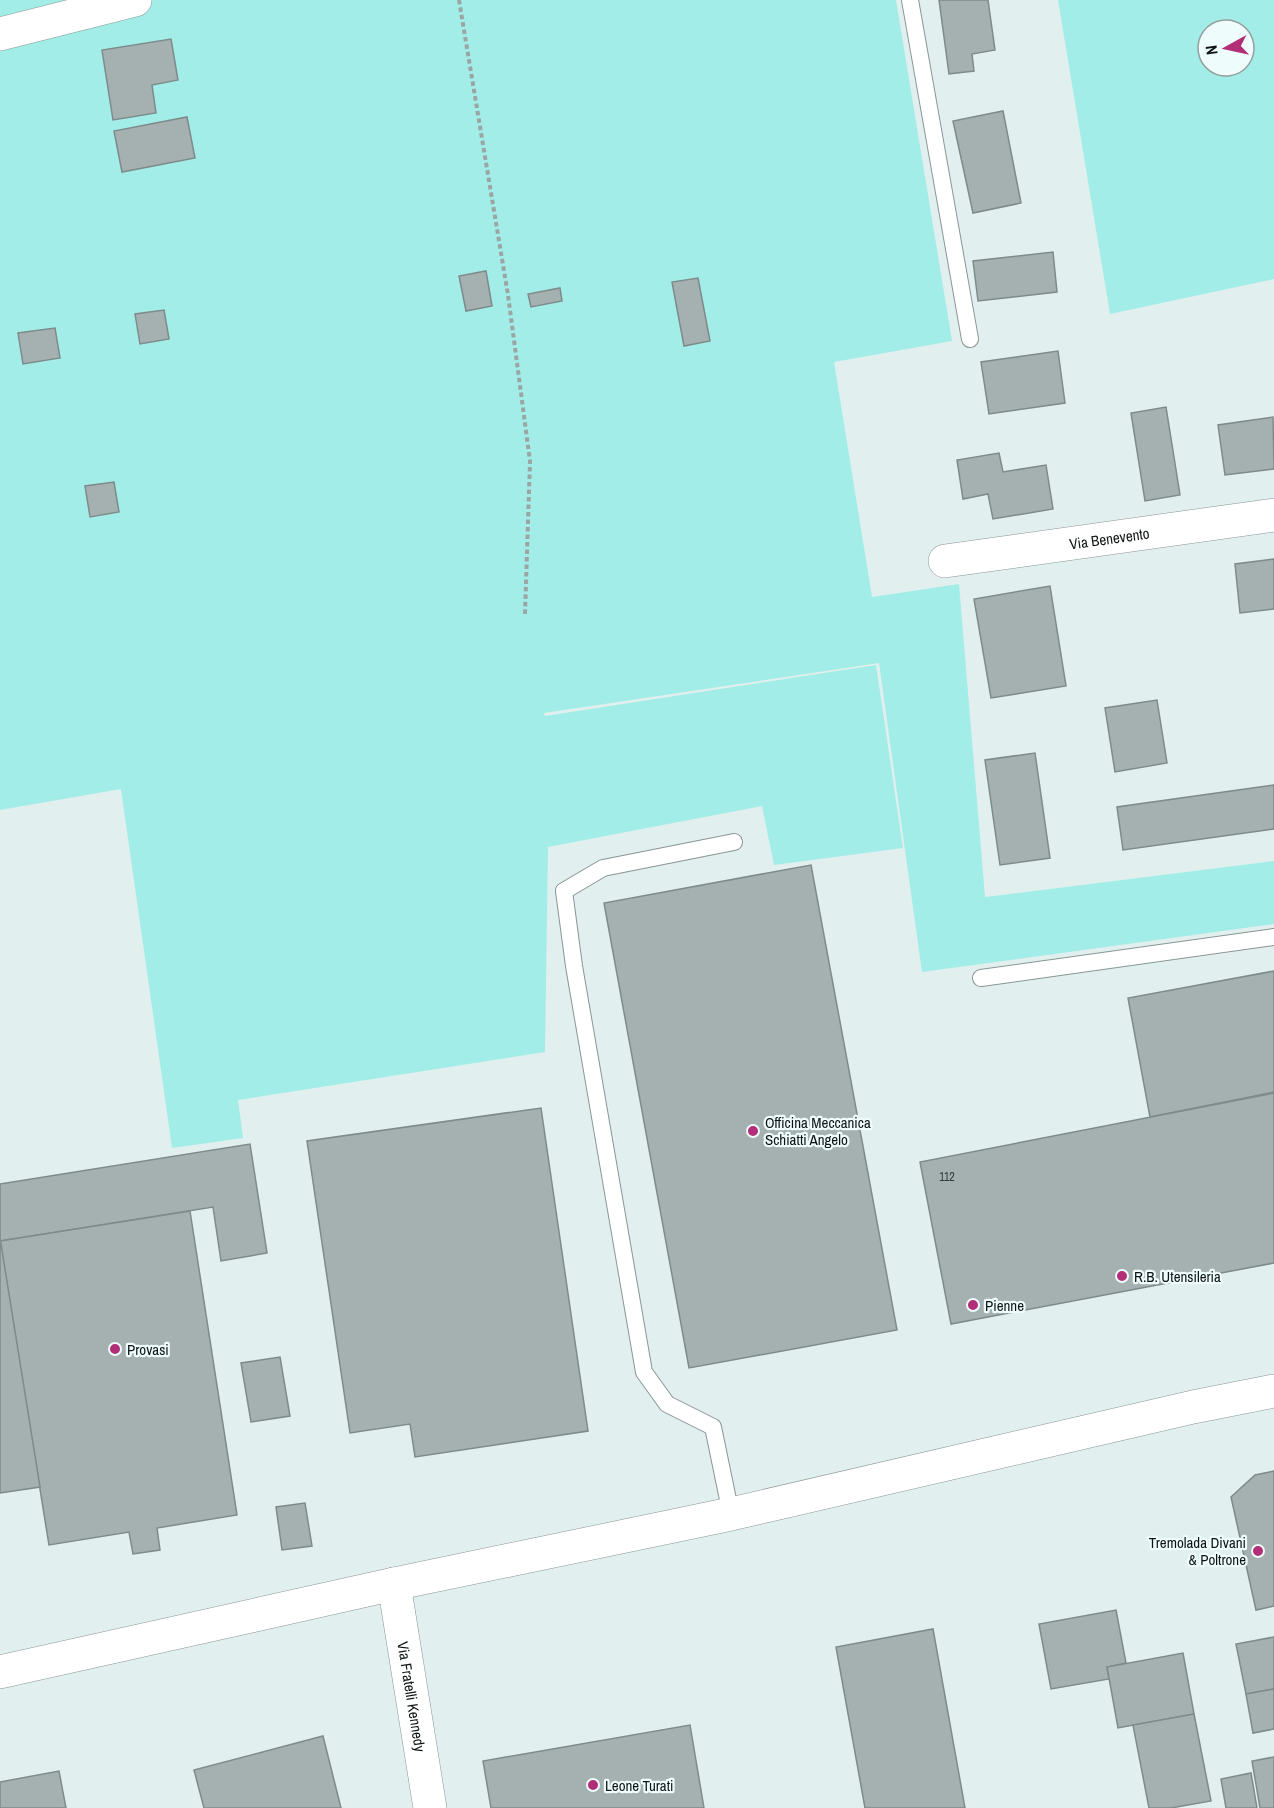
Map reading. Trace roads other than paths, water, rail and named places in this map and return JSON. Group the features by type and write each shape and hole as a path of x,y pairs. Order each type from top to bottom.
{"street":[{"path":"0,34 135,0"},
{"name":"Via Benevento","path":"945,561 1274,515"},
{"path":"0,1672 394,1584 731,1514 1193,1407 1274,1391"},
{"name":"Via Fratelli Kennedy","path":"394,1584 430,1808"}],"lane":[{"path":"910,0 970,339"},
{"path":"731,1514 713,1427 667,1404 644,1372 574,966 564,891 603,868 734,842"},
{"path":"981,978 1274,937"}],"place":[{"name":"Officina Meccanica Schiatti Angelo","path":"753,1131"},
{"name":"R.B. Utensileria","path":"1122,1276"},
{"name":"Pienne","path":"973,1305"},
{"name":"Provasi","path":"115,1349"},
{"name":"Tremolada Divani & Poltrone","path":"1258,1551"},
{"name":"Leone Turati","path":"593,1785"}]}
